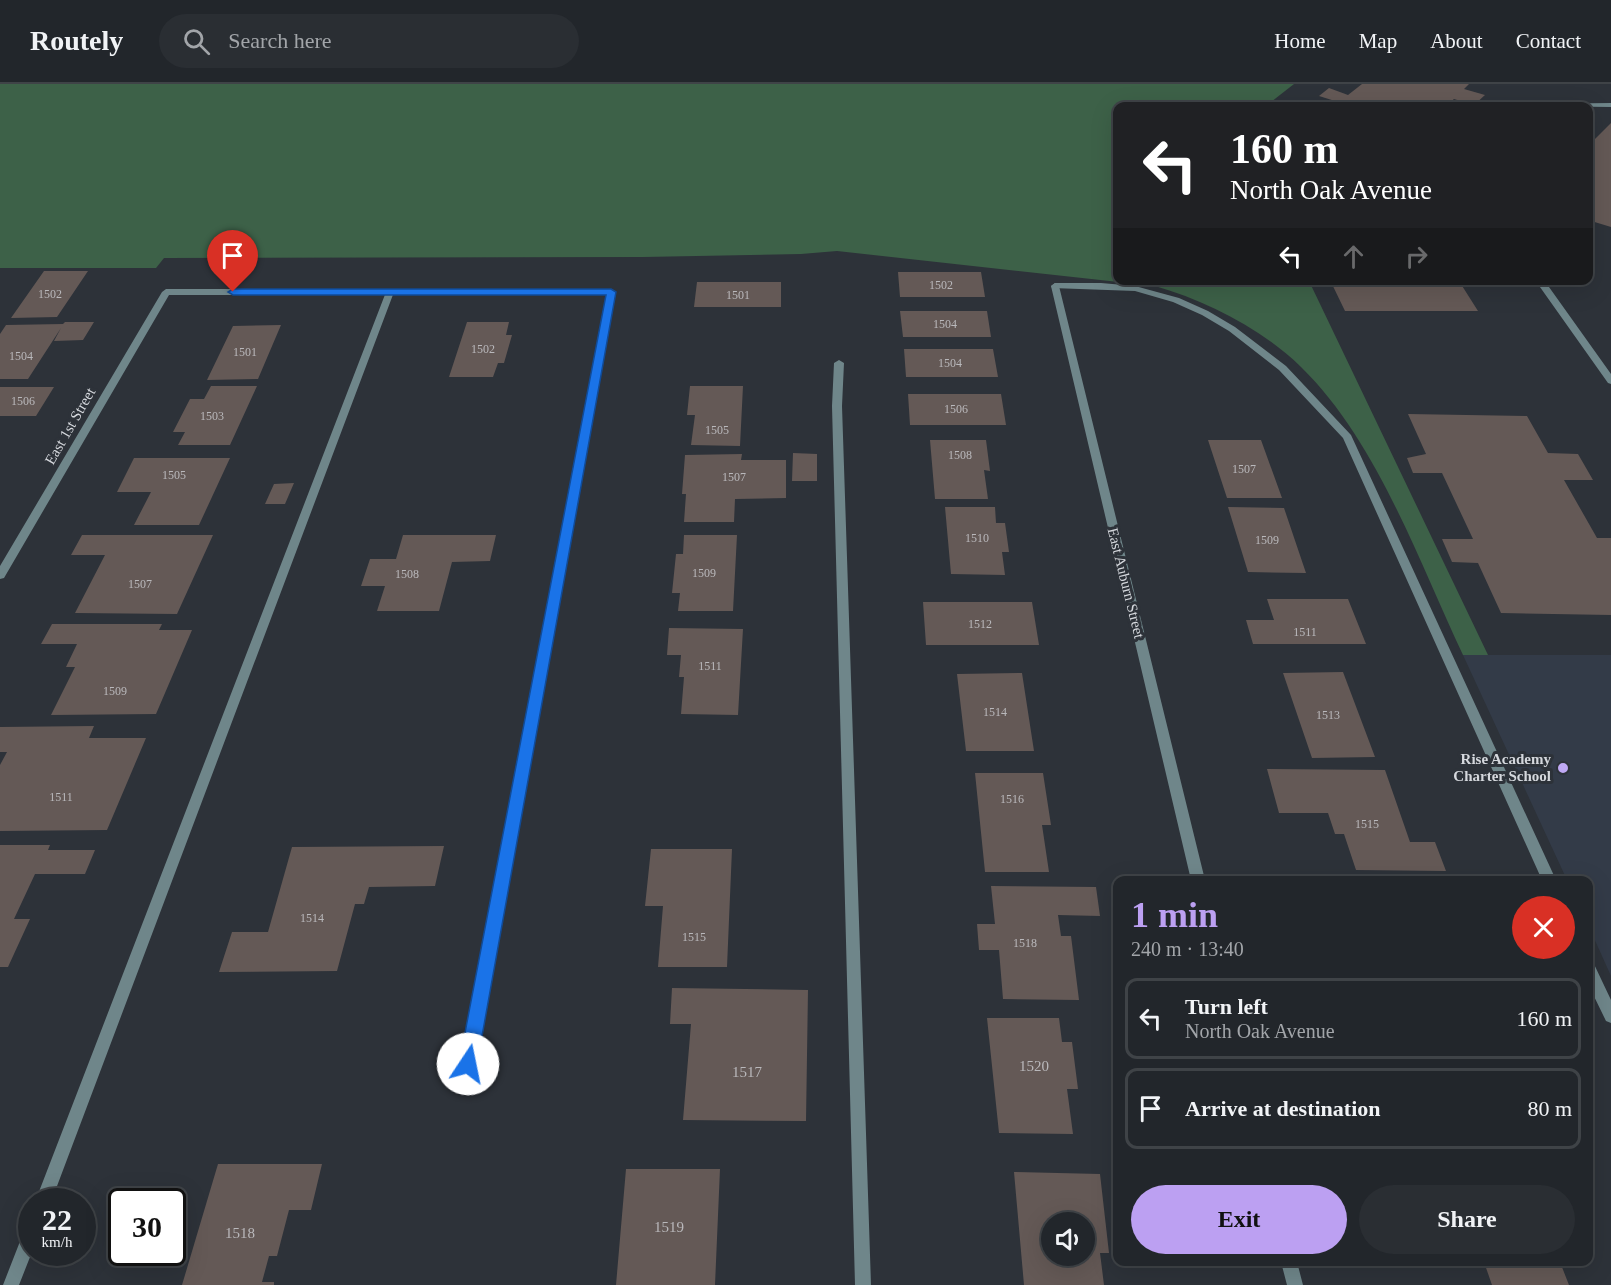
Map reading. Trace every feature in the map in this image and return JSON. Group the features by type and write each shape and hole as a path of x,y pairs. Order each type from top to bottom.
{"street":[{"path":"1593,105 1611,105"},
{"path":"1543,285 1611,381"},
{"name":"East Auburn Street","path":"1197,876 1055,286 1112,286 1146,291 1178,301 1212,317 1263,352 1322,406 1347,437 1547,876"},
{"name":"East 1st Street","path":"0,575 166,292 390,292"},
{"path":"48,1188 390,292 611,292 468,1064"},
{"path":"839,363 837,417 863,1285"},
{"path":"1593,978 1611,1016"},
{"path":"11,1285 19,1266"},
{"path":"1290,1266 1295,1285"}],"shaded area":[{"name":"Rise Academy Charter School","path":"1463,655 1611,655 1611,976 1593,936 1593,876 1565,876"}],"green space":[{"path":"0,84 1294,84 1271,102 1113,102 1113,281 837,251 801,254 643,257 164,258 156,268 0,268"},
{"path":"1146,285 1311,285 1488,655 1463,655 1394,503 1374,466 1328,397 1301,367 1269,340 1233,318 1175,292"}],"building":[{"path":"1362,84 1469,84 1464,89 1485,95 1477,102 1454,99 1450,102 1334,102 1319,96 1329,88 1348,95"},
{"path":"1611,123 1611,227 1593,222 1593,141"},
{"path":"44,271 88,271 57,317 11,318"},
{"path":"898,272 981,272 985,297 900,297"},
{"path":"697,282 781,282 781,307 694,307"},
{"path":"1332,285 1462,285 1478,311 1345,311"},
{"path":"900,311 987,311 991,337 903,337"},
{"path":"65,322 94,322 83,340 54,341 61,328 28,379 0,379 0,334 6,325 63,324"},
{"path":"467,322 509,322 506,335 512,335 504,363 498,363 493,377 449,377"},
{"path":"281,325 258,379 207,380 233,326"},
{"path":"904,349 993,349 998,377 906,377"},
{"path":"211,386 257,386 230,445 178,445 185,432 173,432 190,399 204,399"},
{"path":"690,386 743,386 740,446 691,445 695,415 687,415"},
{"path":"0,387 54,387 36,416 0,416"},
{"path":"908,394 1001,394 1006,425 910,425"},
{"path":"1408,414 1527,416 1548,453 1578,454 1593,480 1564,480 1597,538 1611,538 1611,615 1501,613 1478,563 1452,562 1442,539 1473,539 1442,473 1413,473 1407,458 1426,454"},
{"path":"930,440 986,440 990,471 984,470 988,499 935,499"},
{"path":"1208,440 1261,440 1282,498 1227,498"},
{"path":"793,453 817,454 817,481 792,481"},
{"path":"742,454 741,460 786,460 786,498 735,499 734,522 684,522 686,494 682,494 685,455"},
{"path":"134,458 230,458 199,525 134,525 151,492 117,492"},
{"path":"294,483 285,504 265,504 274,484"},
{"path":"945,507 995,507 996,523 1005,523 1009,552 1002,552 1005,575 951,574"},
{"path":"1228,507 1284,508 1306,573 1248,572"},
{"path":"82,535 213,535 177,614 75,613 105,555 71,555"},
{"path":"403,535 496,535 490,561 452,562 439,611 377,611 385,586 361,586 370,559 396,559"},
{"path":"684,535 737,535 733,611 678,611 680,593 672,593 676,554 683,554"},
{"path":"1267,599 1348,599 1366,644 1253,644 1246,620 1274,620"},
{"path":"923,602 1032,602 1039,645 926,645"},
{"path":"52,624 162,624 159,630 192,630 156,714 51,715 75,667 66,667 77,644 41,644"},
{"path":"669,628 743,629 738,715 681,714 684,677 679,677 681,655 667,655"},
{"path":"1343,672 1375,757 1312,758 1283,673"},
{"path":"1022,673 1034,751 966,751 957,674"},
{"path":"94,726 89,738 146,738 107,830 0,831 0,765 7,752 0,752 0,727"},
{"path":"1267,769 1385,770 1410,842 1435,842 1446,871 1356,870 1344,834 1335,834 1328,813 1279,813"},
{"path":"975,773 1043,773 1051,825 1042,825 1049,872 985,872"},
{"path":"0,845 50,845 48,850 95,850 85,874 35,874 14,919 30,919 8,967 0,967"},
{"path":"444,846 435,886 369,887 364,904 355,904 337,971 219,972 232,932 268,932 292,847"},
{"path":"651,849 732,849 727,967 658,967 663,906 645,906"},
{"path":"991,886 1096,887 1100,916 1058,915 1061,936 1071,936 1079,1000 1003,999 999,950 979,950 977,924 995,924"},
{"path":"672,988 808,990 806,1121 683,1120 691,1024 670,1024"},
{"path":"987,1018 1059,1018 1062,1042 1072,1042 1078,1089 1067,1089 1073,1134 999,1133"},
{"path":"218,1164 322,1164 311,1210 289,1210 277,1256 269,1256 262,1282 274,1282 274,1285 182,1285"},
{"path":"626,1169 720,1169 715,1285 616,1285"},
{"path":"1014,1172 1100,1174 1109,1253 1100,1253 1104,1285 1024,1285"},
{"path":"1485,1266 1562,1266 1569,1285 1492,1285"}],"place":[{"name":"Rise Academy Charter School","path":"1563,768"}],"route":[{"path":"233,292 611,292 468,1064"}]}
